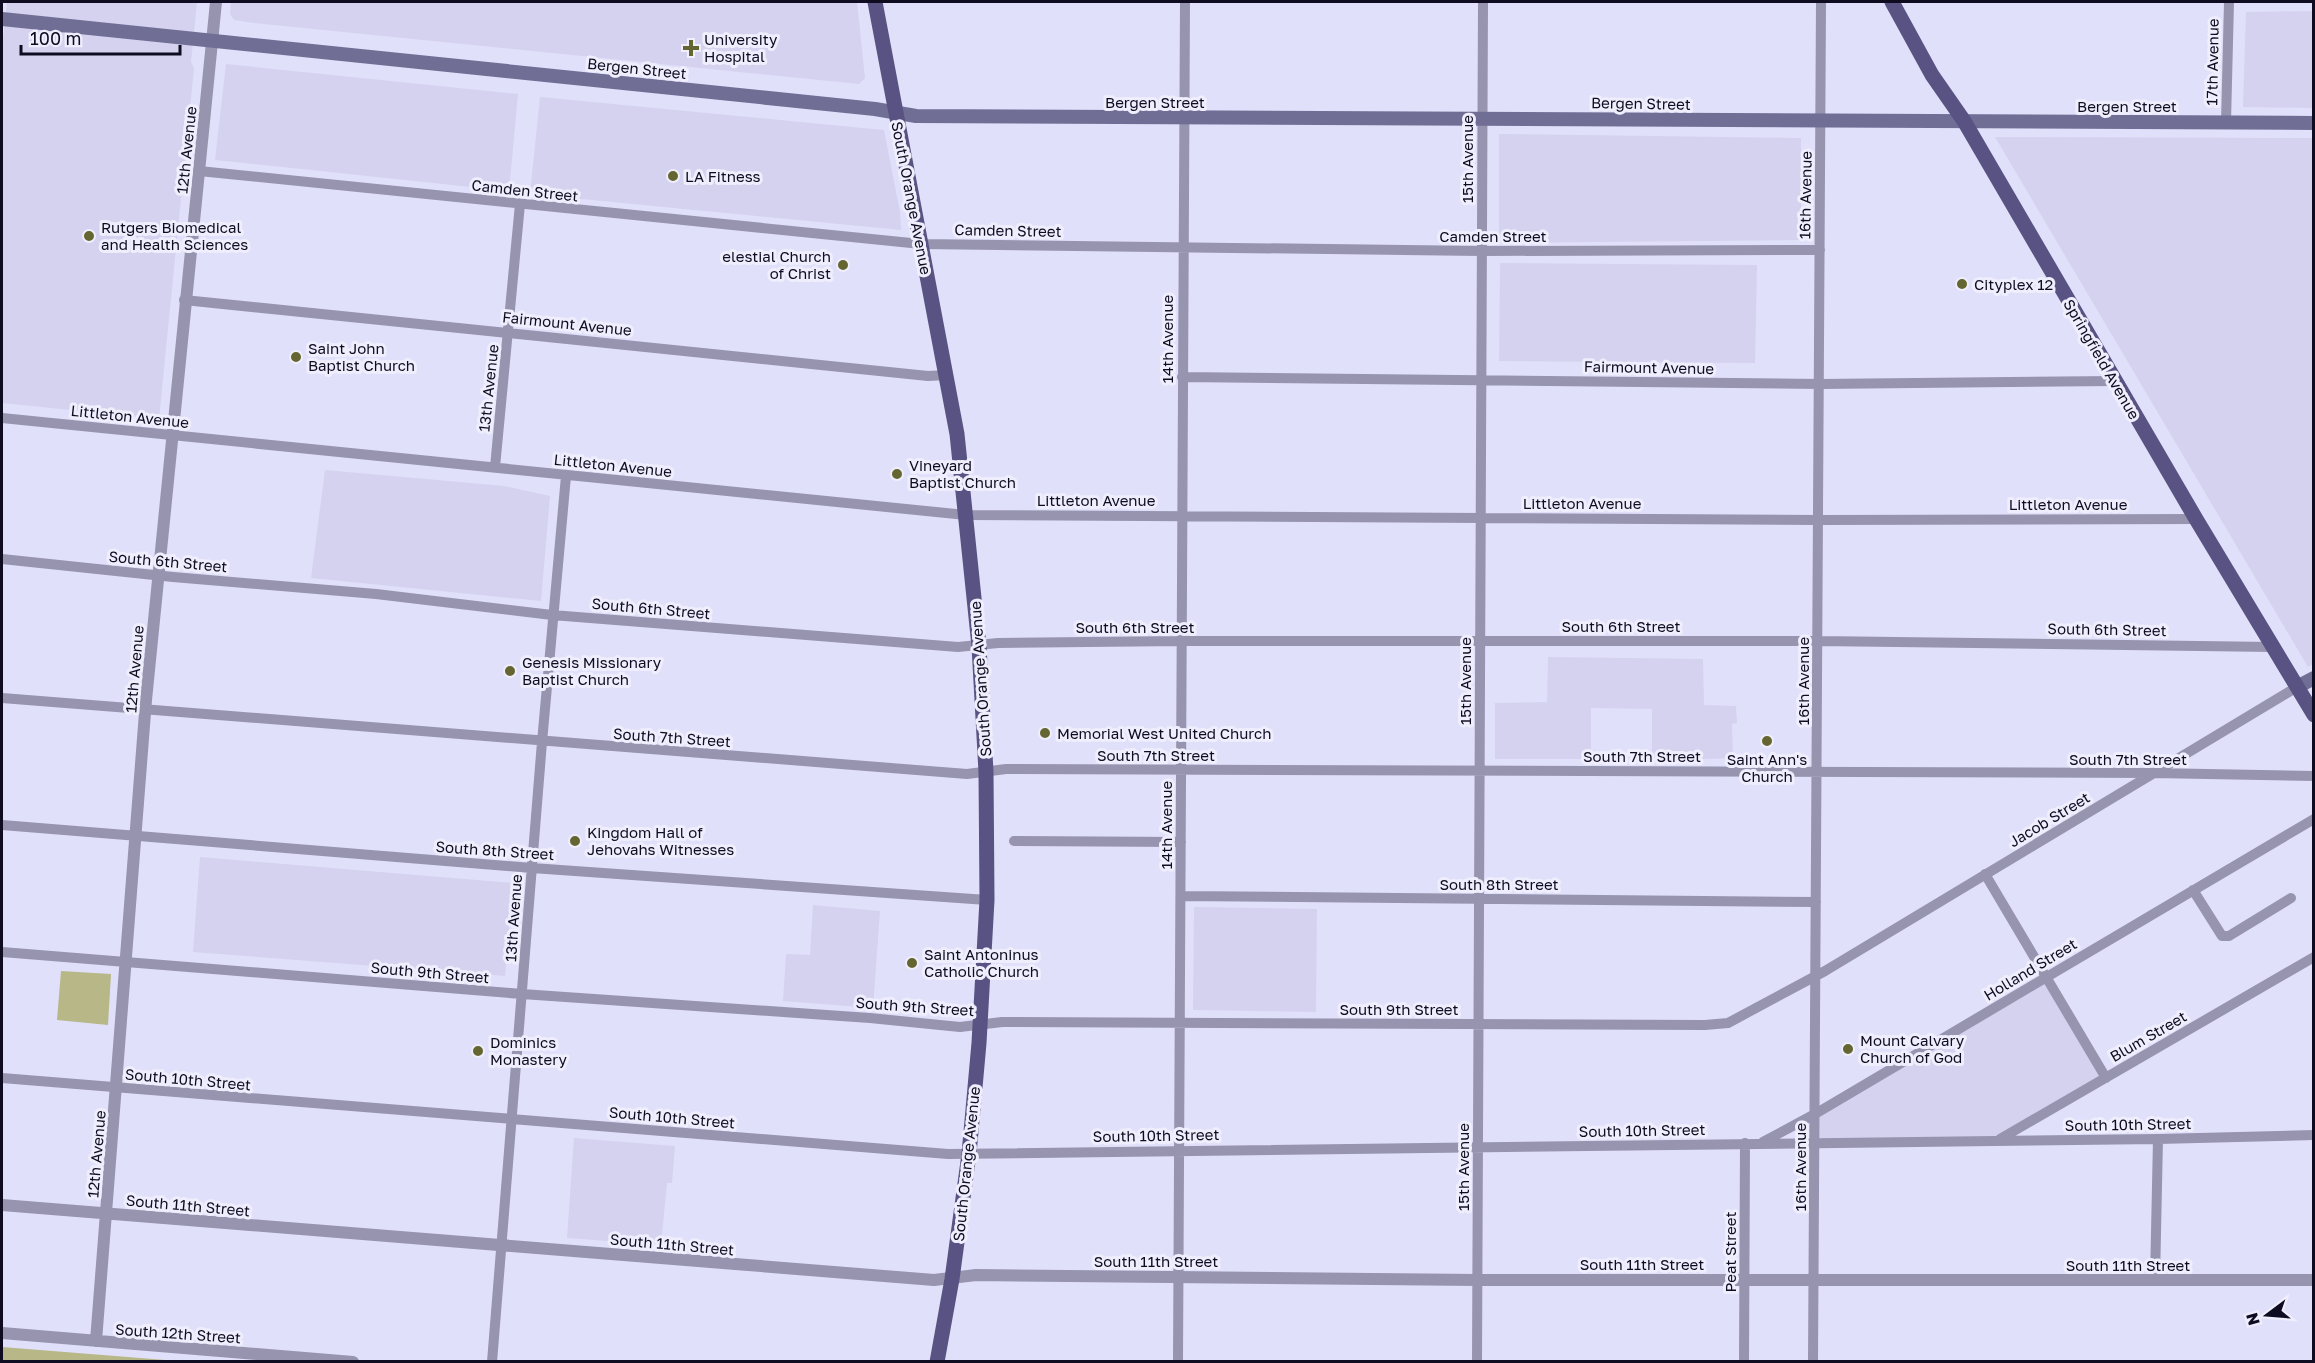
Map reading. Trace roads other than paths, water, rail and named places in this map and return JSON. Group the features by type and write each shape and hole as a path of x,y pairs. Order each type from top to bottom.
{"main road":[{"name":"South Orange Avenue","path":"874,2 957,434 978,646 986,772 987,900 980,1025 969,1154 952,1279 937,1362"},
{"name":"Springfield Avenue","path":"1892,2 1932,75 1964,122 2313,716"},
{"name":"Bergen Street","path":"2,19 212,39 326,54 475,67 936,117 2313,123"},
{"path":"2297,687 2313,678"}],"street":[{"name":"12th Avenue","path":"96,1341 145,709 184,300 216,2"},
{"name":"14th Avenue","path":"1178,1362 1185,2"},
{"name":"15th Avenue","path":"1478,1362 1483,2"},
{"name":"16th Avenue","path":"1813,1362 1821,2"},
{"name":"17th Avenue","path":"2226,123 2229,2"},
{"name":"Camden Street","path":"199,171 921,244 1482,251 1820,250"},
{"name":"13th Avenue","path":"495,467 520,204"},
{"name":"Fairmount Avenue","path":"184,300 928,376 947,375"},
{"name":"Fairmount Avenue","path":"1182,377 1820,384 2115,381"},
{"name":"Littleton Avenue","path":"2,418 966,515 1819,520 2196,519"},
{"name":"13th Avenue","path":"492,1362 552,615 566,476"},
{"name":"South 6th Street","path":"2,559 376,594 552,615 958,647 998,643 1182,641 1818,641 2273,647"},
{"name":"Jacob Street","path":"1816,976 2297,687"},
{"name":"South 7th Street","path":"2,698 967,774 1006,769 2153,773 2313,776"},
{"name":"Holland Street","path":"1761,1143 1815,1114 2313,819"},
{"name":"South 8th Street","path":"2,825 532,868 987,900"},
{"path":"1014,841 1181,842"},
{"path":"1985,874 2106,1078"},
{"path":"2193,890 2222,936 2229,936 2291,898"},
{"name":"South 8th Street","path":"1181,896 1816,902"},
{"name":"South 9th Street","path":"2,952 522,994 870,1018 960,1027 1002,1022 1705,1025 1728,1023 1816,976"},
{"name":"Blum Street","path":"1998,1141 2313,957"},
{"name":"South 10th Street","path":"2,1078 948,1154 2158,1139 2313,1135"},
{"path":"2155,1280 2158,1139"},
{"name":"Peat Street","path":"1744,1362 1745,1143"},
{"name":"South 11th Street","path":"2,1205 934,1280 976,1275 1478,1280 2313,1280"},
{"name":"South 12th Street","path":"2,1334 353,1362"}],"place":[{"name":"University Hospital","path":"691,48"},
{"name":"LA Fitness","path":"673,176"},
{"name":"Rutgers Biomedical and Health Sciences","path":"89,236"},
{"name":"elestial Church of Christ","path":"843,265"},
{"name":"Cityplex 12","path":"1962,284"},
{"name":"Saint John Baptist Church","path":"296,357"},
{"name":"Vineyard Baptist Church","path":"897,474"},
{"name":"Genesis Missionary Baptist Church","path":"510,671"},
{"name":"Memorial West United Church","path":"1045,733"},
{"name":"Saint Ann's Church","path":"1767,741"},
{"name":"Kingdom Hall of Jehovahs Witnesses","path":"575,841"},
{"name":"Saint Antoninus Catholic Church","path":"912,963"},
{"name":"Mount Calvary Church of God","path":"1848,1049"},
{"name":"Dominics Monastery","path":"478,1051"}]}
